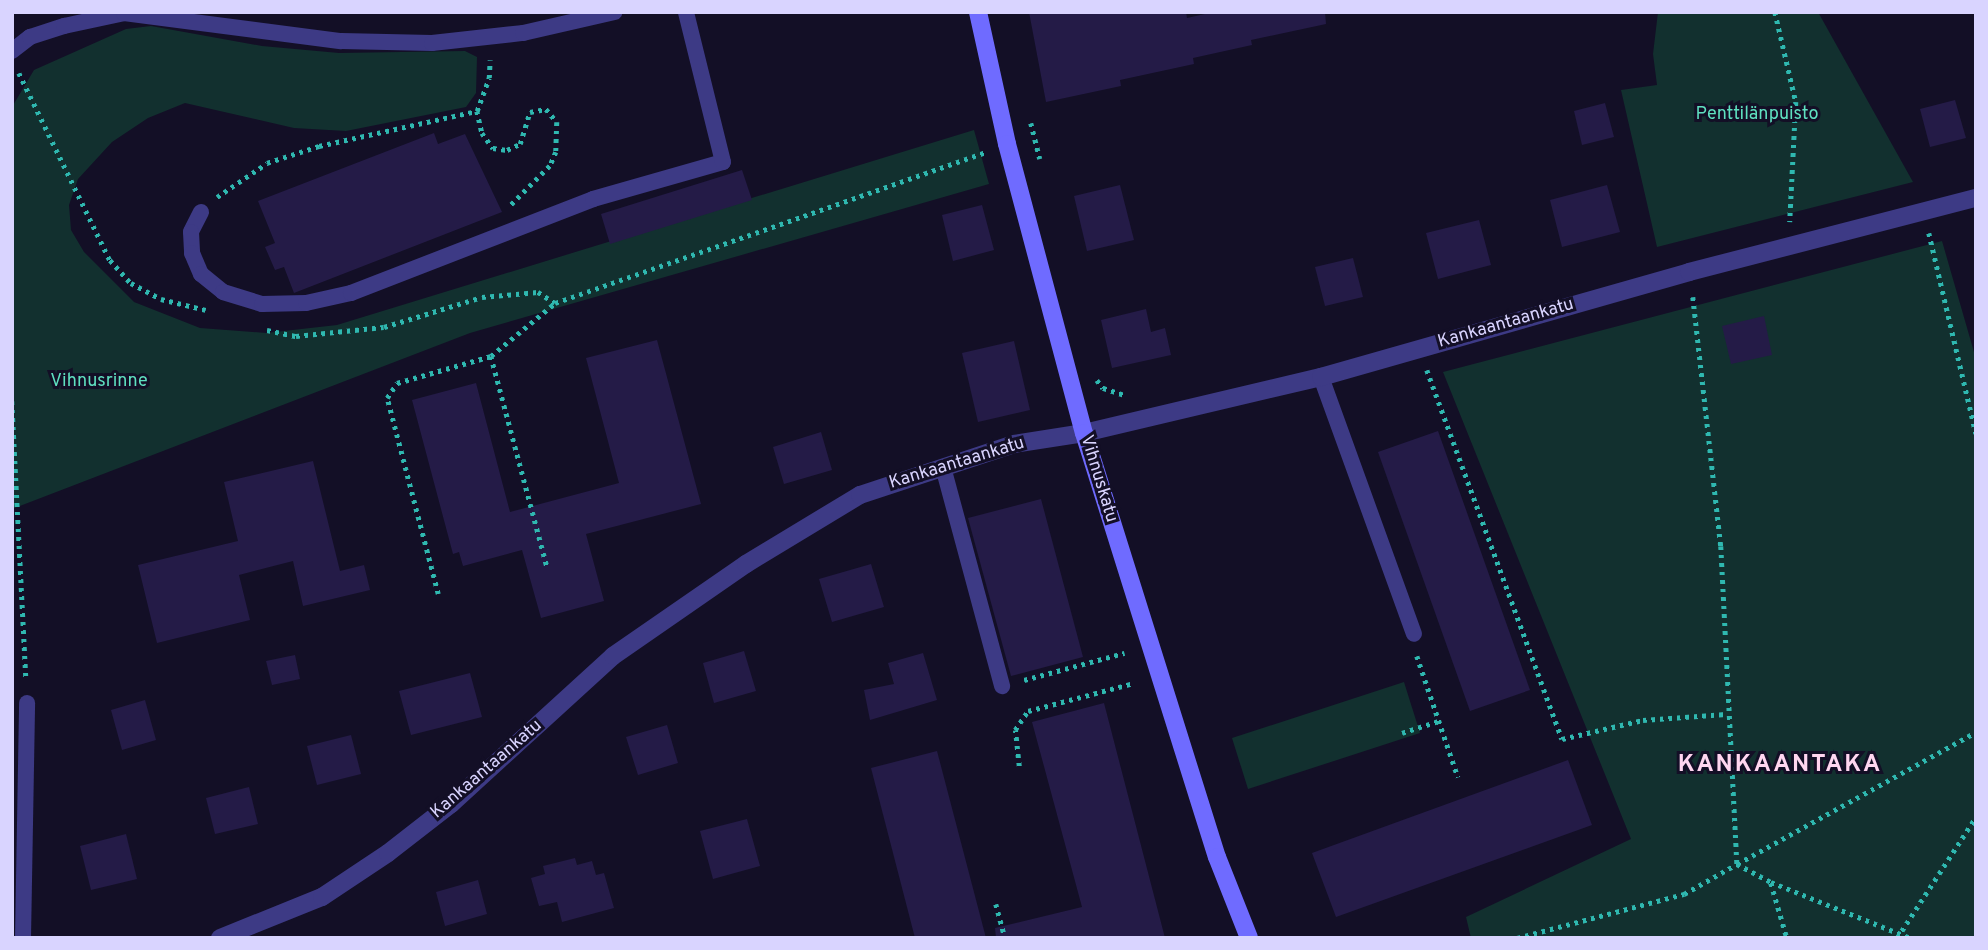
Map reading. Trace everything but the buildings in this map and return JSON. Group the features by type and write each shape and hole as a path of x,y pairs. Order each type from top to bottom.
{"street":[{"name":"Vihnuskatu","path":"978,12 1007,144 1084,433 1217,857 1249,938"},
{"name":"Kankaantaankatu","path":"220,938 322,897 388,853 451,804 614,656 746,564 860,495 1014,443 1084,433 1321,377 1689,272 1976,198"}],"lane":[{"path":"12,51 30,37 64,26 124,13 341,41 432,43 491,38 615,12"},
{"path":"201,212 191,232 192,253 201,274 223,292 262,304 306,303 351,293 516,227 723,162 686,12"},
{"path":"1321,377 1414,634"},
{"path":"943,467 1002,686"},
{"path":"23,938 27,703"}],"path":[{"path":"1775,12 1796,102 1790,220"},
{"path":"491,38 489,78 477,111 482,133 493,148 507,150 520,144 530,112 546,109 557,122 558,143 550,166 512,203 516,227"},
{"path":"18,71 105,248"},
{"path":"201,212 230,184 267,163 319,146 477,111"},
{"path":"1028,113 1044,173"},
{"path":"438,594 387,398 397,383 491,356 555,303 1007,144"},
{"path":"1924,212 1976,433"},
{"path":"1689,272 1721,546 1726,714 1737,863"},
{"path":"491,356 547,567"},
{"path":"1426,367 1562,739 1643,720 1726,714"},
{"path":"1093,374 1103,388 1129,395"},
{"path":"12,401 27,703"},
{"path":"1414,634 1417,660 1458,777"},
{"path":"1002,686 1124,653"},
{"path":"1019,766 1015,730 1028,711 1134,684"},
{"path":"1402,733 1438,721"},
{"path":"1517,938 1684,894 1976,732"},
{"path":"1897,938 1976,817"},
{"path":"1737,863 1770,882 1901,931 1910,938"},
{"path":"1770,882 1787,938"},
{"path":"996,905 1004,938"}],"green space":[{"name":"Penttilänpuisto","path":"1658,12 1818,12 1913,182 1657,247 1621,90 1657,85 1653,54"},
{"name":"Vihnusrinne","path":"151,26 262,46 339,53 465,51 477,57 476,93 466,107 346,131 294,128 185,103 148,118 112,142 78,179 69,205 71,230 84,252 134,302 200,328 266,333 337,325 974,130 989,184 470,333 12,509 12,107 34,70 126,29"},
{"path":"1942,241 1976,359 1976,938 1471,938 1466,917 1631,839 1443,372"},
{"path":"1404,682 1420,733 1248,789 1232,738"}],"district":[{"name":"KANKAANTAKA","path":"1780,766"}]}
